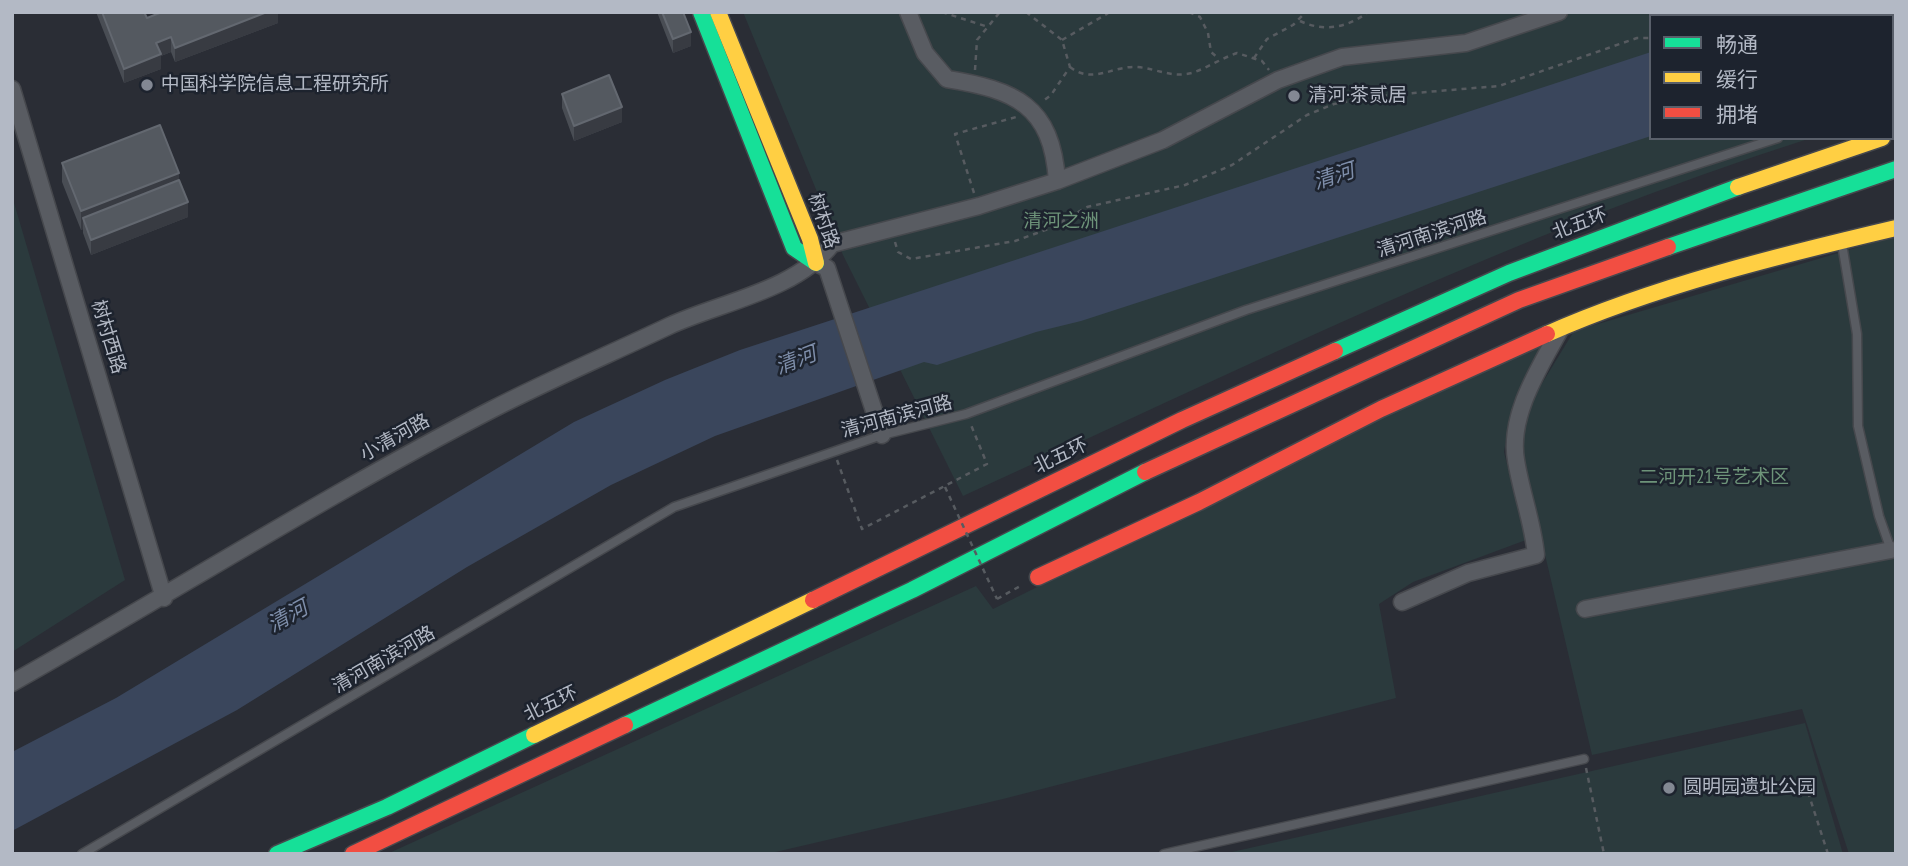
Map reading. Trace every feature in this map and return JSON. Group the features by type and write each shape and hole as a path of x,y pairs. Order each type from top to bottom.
{"main road":[{"name":"树村路","path":"701,12 794,248 816,263"},
{"name":"树村路","path":"718,12 810,239 816,263"},
{"name":"北五环","path":"277,854 412,795 1182,420 1484,284 1780,171 1876,140"},
{"path":"354,854 899,596 1197,446 1519,300 1794,202 1896,169"},
{"path":"1794,202 1896,177"},
{"path":"1038,577 1199,502 1381,409 1590,315 1797,251 1896,228"}],"street":[{"path":"908,12 925,53 947,79 1007,93 1028,105 1042,126 1057,181"},
{"name":"小清河路","path":"12,683 164,598 376,472 492,409 680,321 781,282 816,263 832,244 1057,181 1163,139 1278,80 1342,57 1466,43 1559,12"},
{"name":"树村西路","path":"12,89 164,598"},
{"path":"816,263 827,268 834,285 882,435"},
{"path":"1402,603 1468,573 1536,555 1515,444 1521,412 1536,374 1561,328"},
{"path":"1585,609 1894,553"}],"lane":[{"name":"清河南滨河路","path":"82,854 674,507 882,435 966,414 1245,310 1772,140"},
{"path":"1842,241 1857,334 1858,426 1879,516 1894,553"},
{"path":"1164,854 1584,759"}],"path":[{"path":"942,12 986,26"},
{"path":"976,84 976,40 1000,12"},
{"path":"1062,40 1110,12"},
{"path":"1189,12 1200,17 1208,33 1212,52 1219,59"},
{"path":"1254,58 1267,39 1293,25 1306,12"},
{"path":"1300,22 1314,28 1336,28 1368,12"},
{"path":"890,229 898,252 911,259 1015,241 1051,228 1087,207 1185,185 1232,166 1307,115 1334,104 1378,96 1499,86 1637,38 1649,37"},
{"path":"1070,67 1076,72 1097,76 1116,69 1138,67 1167,75 1193,72 1237,53 1262,61 1278,80"},
{"path":"834,451 862,529 987,464 966,414"},
{"path":"945,486 997,598 1038,577"},
{"path":"1584,759 1604,854"},
{"path":"1808,792 1828,854"}],"green space":[{"name":"清河之洲","path":"743,12 1896,12 1894,112 1894,14 1649,14 1649,140 1805,140 1594,215 1487,259 1277,351 963,496 843,255"},
{"path":"12,196 125,580 12,652"},
{"name":"二河开21号艺术区","path":"1896,236 1896,854 1849,854 1802,709 1592,755 1520,448 1530,403 1574,331"},
{"path":"1543,345 1509,422 1504,452 1526,540 1413,582 1379,604 1396,698 1003,799 767,854 387,854 976,586 993,609 1387,413"},
{"name":"圆明园遗址公园","path":"1805,723 1843,854 1223,854"}],"water":[{"path":"1896,12 1896,58 1894,14 1768,14"},
{"name":"清河","path":"1649,53 1649,137 1081,321 1036,332 937,365 924,362 715,436 611,485 467,567 237,710 12,831 12,752 116,698 574,422 665,380 740,350"}],"building":[{"path":"102,12 144,12 147,18 162,12 267,12 175,48 171,37 156,43 161,54 124,69"},
{"path":"662,12 683,12 691,32 673,39"},
{"path":"609,75 622,107 574,126 562,94"},
{"path":"160,125 179,173 81,211 62,163"},
{"path":"179,180 188,202 91,240 83,218"}],"traffic: fast":[{"path":"701,12 794,248 816,263"},
{"path":"1668,247 1896,169"},
{"path":"1335,351 1509,273 1738,187"},
{"path":"625,725 912,590 1145,472"},
{"path":"277,854 387,807 534,735"}],"traffic: slow":[{"path":"718,12 810,239 816,263"},
{"path":"1738,187 1876,140"},
{"path":"1547,334 1675,286 1896,228"},
{"path":"534,735 813,600"}],"traffic: jam":[{"path":"1145,472 1519,300 1668,247"},
{"path":"1038,577 1199,502 1381,409 1547,334"},
{"path":"813,600 1182,420 1335,351"},
{"path":"353,854 625,725"}],"place":[{"name":"中国科学院信息工程研究所","path":"147,85"},
{"name":"清河·茶贰居","path":"1294,96"},
{"name":"圆明园遗址公园","path":"1669,788"}]}
